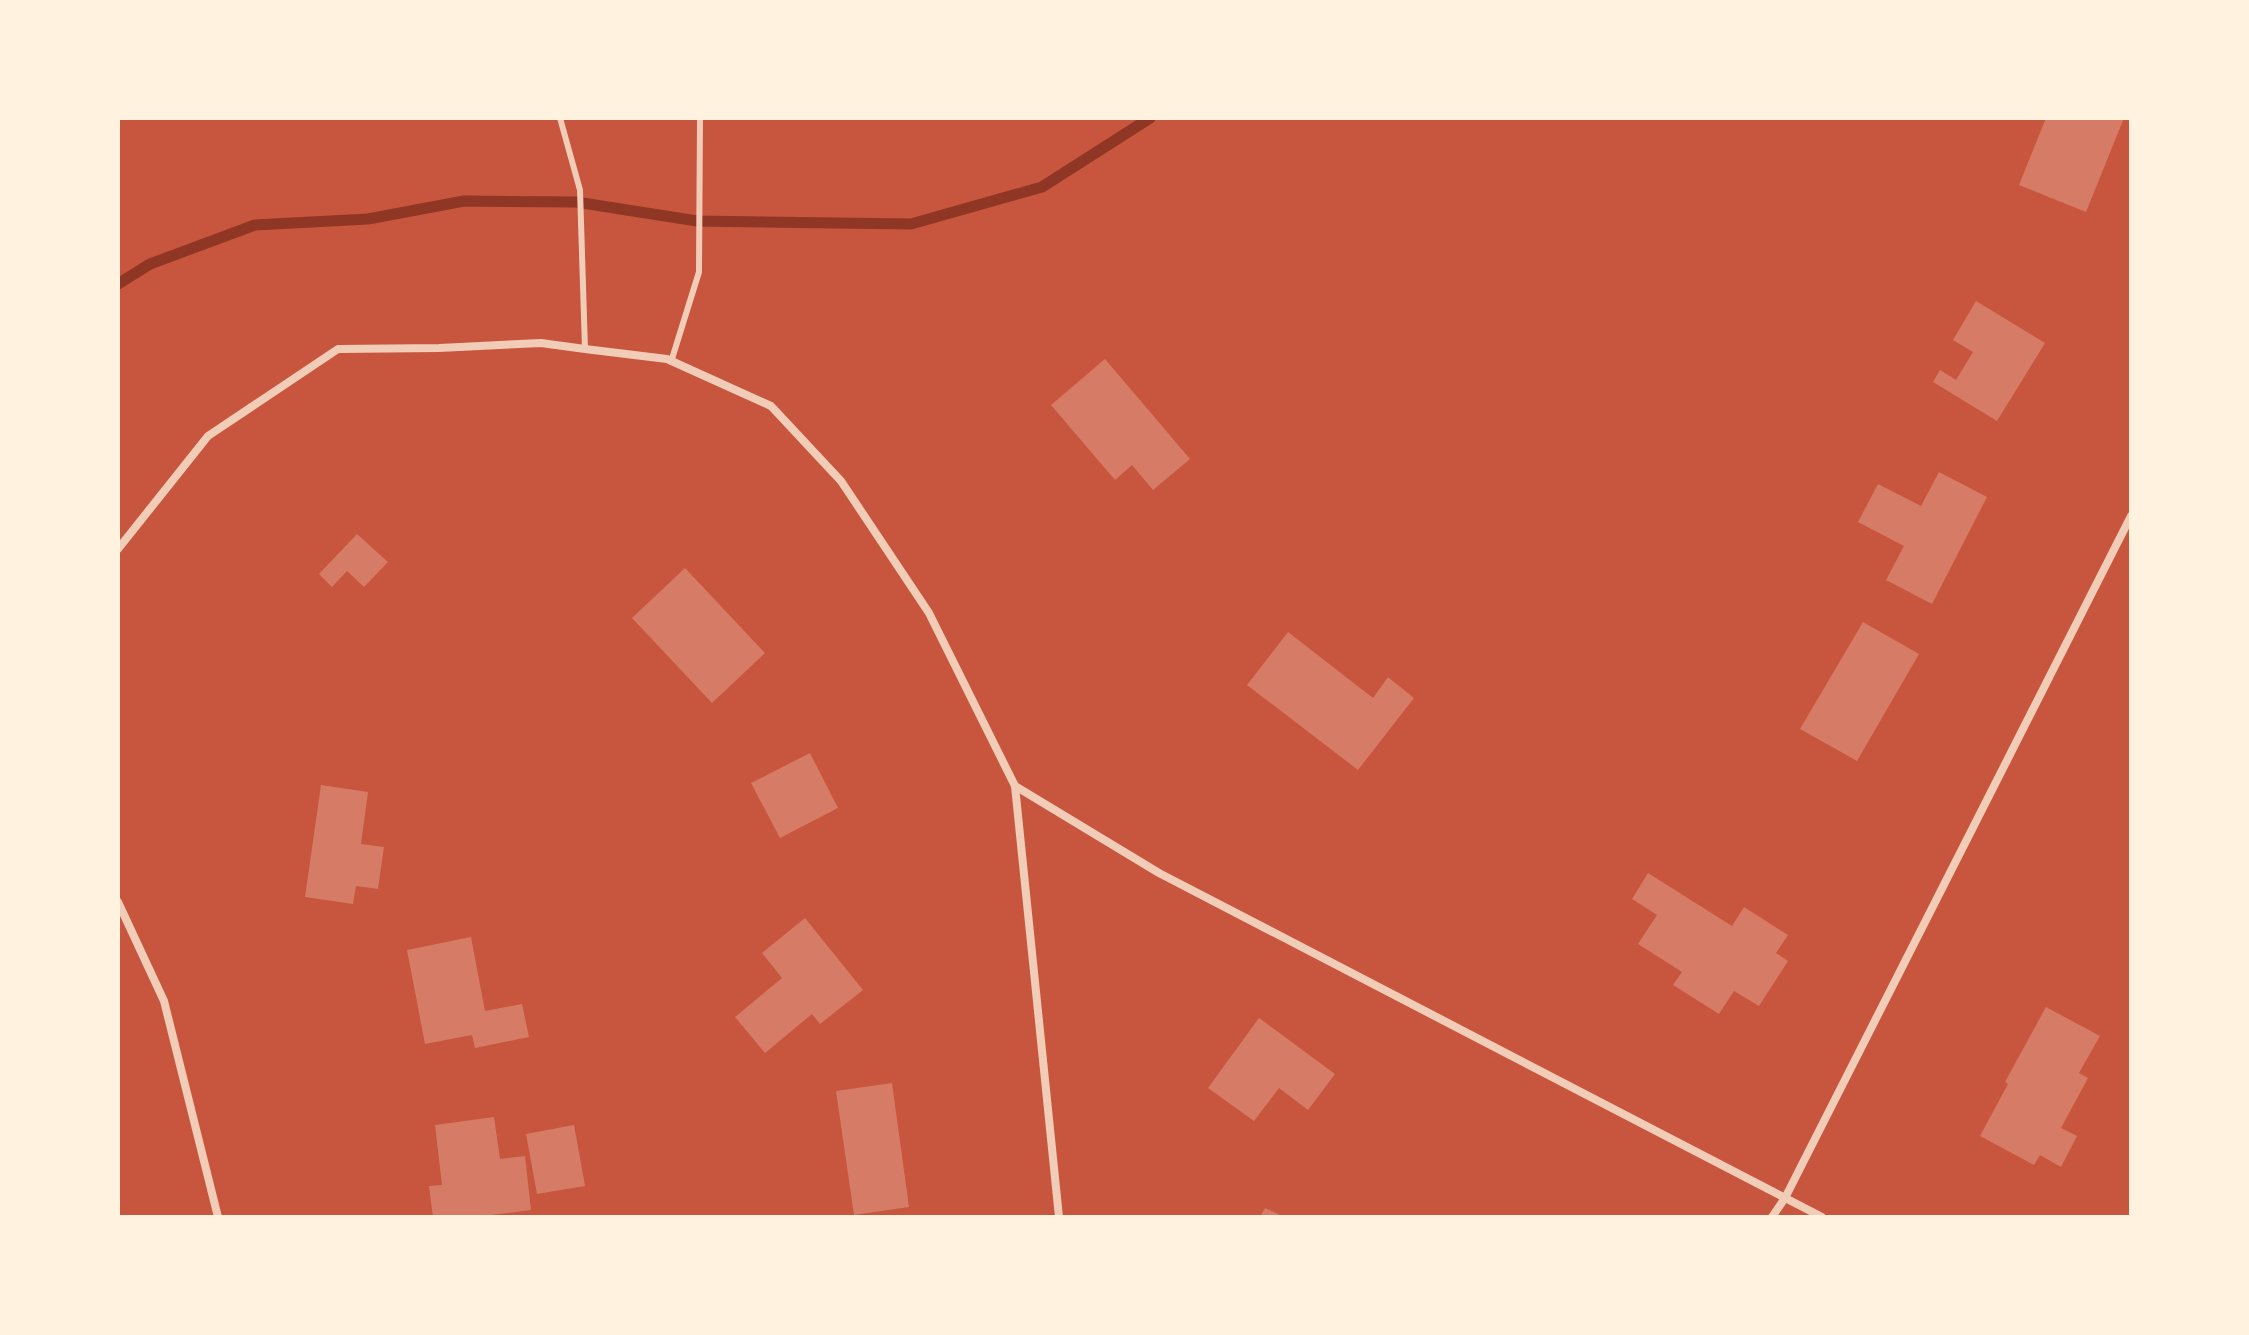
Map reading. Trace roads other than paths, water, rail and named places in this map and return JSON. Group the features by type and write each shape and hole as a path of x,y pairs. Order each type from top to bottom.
{"street":[{"path":"118,549 208,436 338,349 541,343 671,362 771,406 841,481 929,613 1015,786 1059,1217"},
{"path":"1772,1217 1785,1198 2131,516"},
{"path":"1015,786 1159,873 1822,1217"},
{"path":"118,902 164,1001 218,1217"}],"lane":[{"path":"560,118 580,190 585,349"},
{"path":"671,362 699,272 700,118"}],"waterway":[{"path":"118,284 150,264 255,225 368,219 464,201 576,202 697,221 911,224 1042,187 1150,118"}]}
